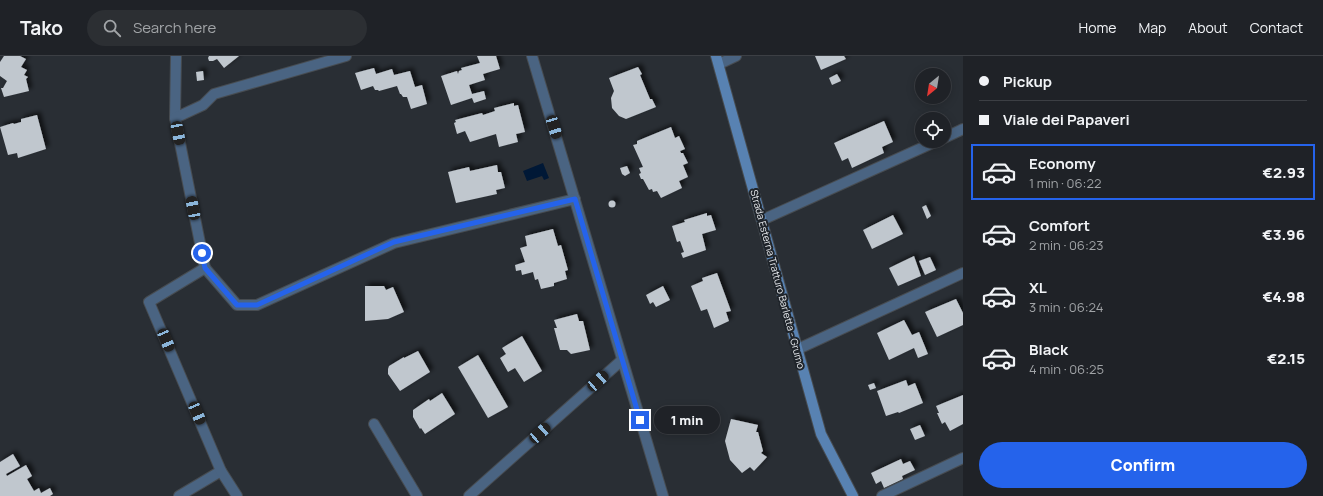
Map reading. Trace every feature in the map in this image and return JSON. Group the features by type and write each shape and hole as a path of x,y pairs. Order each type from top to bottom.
{"street":[{"path":"176,56 175,118 205,268 237,305 257,305 394,242 575,199"},
{"path":"175,118 203,105 214,94 346,56"},
{"path":"532,56 662,496"},
{"path":"718,60 736,56"},
{"name":"Strada Esterna Tratturo Barletta - Grumo","path":"718,60 821,434 853,496"},
{"path":"951,135 963,129"},
{"path":"762,220 921,148"},
{"path":"205,268 149,302 221,471 237,496"},
{"path":"798,348 963,273"},
{"path":"469,496 622,360"},
{"path":"374,424 417,496"},
{"path":"882,496 963,458"},
{"path":"179,496 221,471"}],"water":[{"path":"543,163 549,178 544,180 542,176 527,181 523,171"}],"building":[{"path":"4,56 20,56 26,59 21,67 27,70 24,75 28,77 26,79 29,91 4,97 1,88 3,88 7,81 0,76 0,62"},
{"path":"209,56 239,56 224,68 217,59 209,61"},
{"path":"477,56 496,56 500,69 483,74 485,80 469,85 472,94 484,91 486,99 474,103 472,98 451,105 441,76 457,71 458,74 459,71 462,70 461,68 480,63"},
{"path":"815,56 844,56 846,59 821,70"},
{"path":"638,67 642,74 640,75 650,99 652,99 656,107 626,119 619,116 612,108 611,98 614,91 609,78"},
{"path":"374,68 376,74 392,69 394,75 410,71 415,87 422,85 427,104 411,109 407,97 403,97 400,94 397,86 379,91 375,90 373,86 361,90 355,73"},
{"path":"203,71 204,80 197,81 196,72"},
{"path":"837,74 841,81 832,85 829,78"},
{"path":"514,103 514,106 518,105 525,132 516,134 518,142 499,147 496,134 470,142 465,131 457,134 454,123 456,122 455,120 482,113 483,115 495,111 494,108"},
{"path":"37,115 46,149 18,158 17,153 8,155 0,127 21,122 21,119"},
{"path":"884,121 893,142 882,147 884,153 852,168 848,158 842,161 834,143"},
{"path":"671,127 675,138 679,136 685,149 680,151 683,153 688,163 683,165 688,177 679,181 682,188 661,198 657,191 653,192 652,189 649,190 643,179 641,179 639,168 643,167 633,145 637,144 637,141"},
{"path":"497,165 498,172 501,172 505,188 496,190 497,194 456,203 448,172 469,167 470,171"},
{"path":"627,166 630,173 625,176 622,174 620,168"},
{"path":"612,201 615,204 612,207 609,204"},
{"path":"926,205 931,216 927,219 922,207"},
{"path":"707,213 707,216 711,215 716,230 702,234 706,250 683,258 681,253 684,252 680,241 677,242 672,226 685,222 684,220"},
{"path":"893,215 903,234 872,249 863,230"},
{"path":"553,229 558,246 561,245 568,270 565,271 567,279 554,283 554,286 541,289 538,279 535,280 533,272 522,275 521,270 516,271 515,265 525,262 520,248 527,246 525,236"},
{"path":"914,256 921,276 898,286 889,268"},
{"path":"930,257 936,270 925,275 919,261"},
{"path":"717,273 731,311 726,312 729,321 714,328 707,309 701,311 691,286 703,281 702,278"},
{"path":"365,286 384,286 386,290 393,287 404,312 388,319 365,321"},
{"path":"663,286 670,300 656,307 653,302 650,304 646,295"},
{"path":"956,299 963,313 963,325 937,337 925,312"},
{"path":"577,314 579,321 583,321 590,350 571,354 567,350 560,350 554,328 557,328 554,320"},
{"path":"904,320 912,335 919,332 928,354 918,358 914,348 889,360 877,333"},
{"path":"522,336 542,371 524,382 515,368 508,372 500,358 506,354 502,348"},
{"path":"418,351 430,372 400,391 388,374 389,366"},
{"path":"478,355 508,407 488,418 458,367"},
{"path":"906,380 908,386 915,383 923,403 899,413 886,416 877,391"},
{"path":"874,383 876,388 870,390 868,385"},
{"path":"442,393 455,414 425,434 421,428 420,429 413,417 413,410 429,399 430,401"},
{"path":"963,395 963,424 950,431 945,422 942,424 937,413 939,413 936,406"},
{"path":"731,419 758,425 756,432 758,432 763,451 761,453 767,457 754,471 750,467 742,473 730,460 725,441"},
{"path":"920,425 925,436 915,440 910,429"},
{"path":"13,454 20,466 6,474 7,476 26,465 32,476 27,479 34,491 39,488 41,493 50,488 53,494 50,496 0,496 0,462"},
{"path":"901,459 903,464 910,461 915,470 902,476 903,479 884,488 881,481 876,484 871,473"}],"route":[{"path":"202,253 205,268 237,305 257,305 394,242 575,199 640,420"}]}
